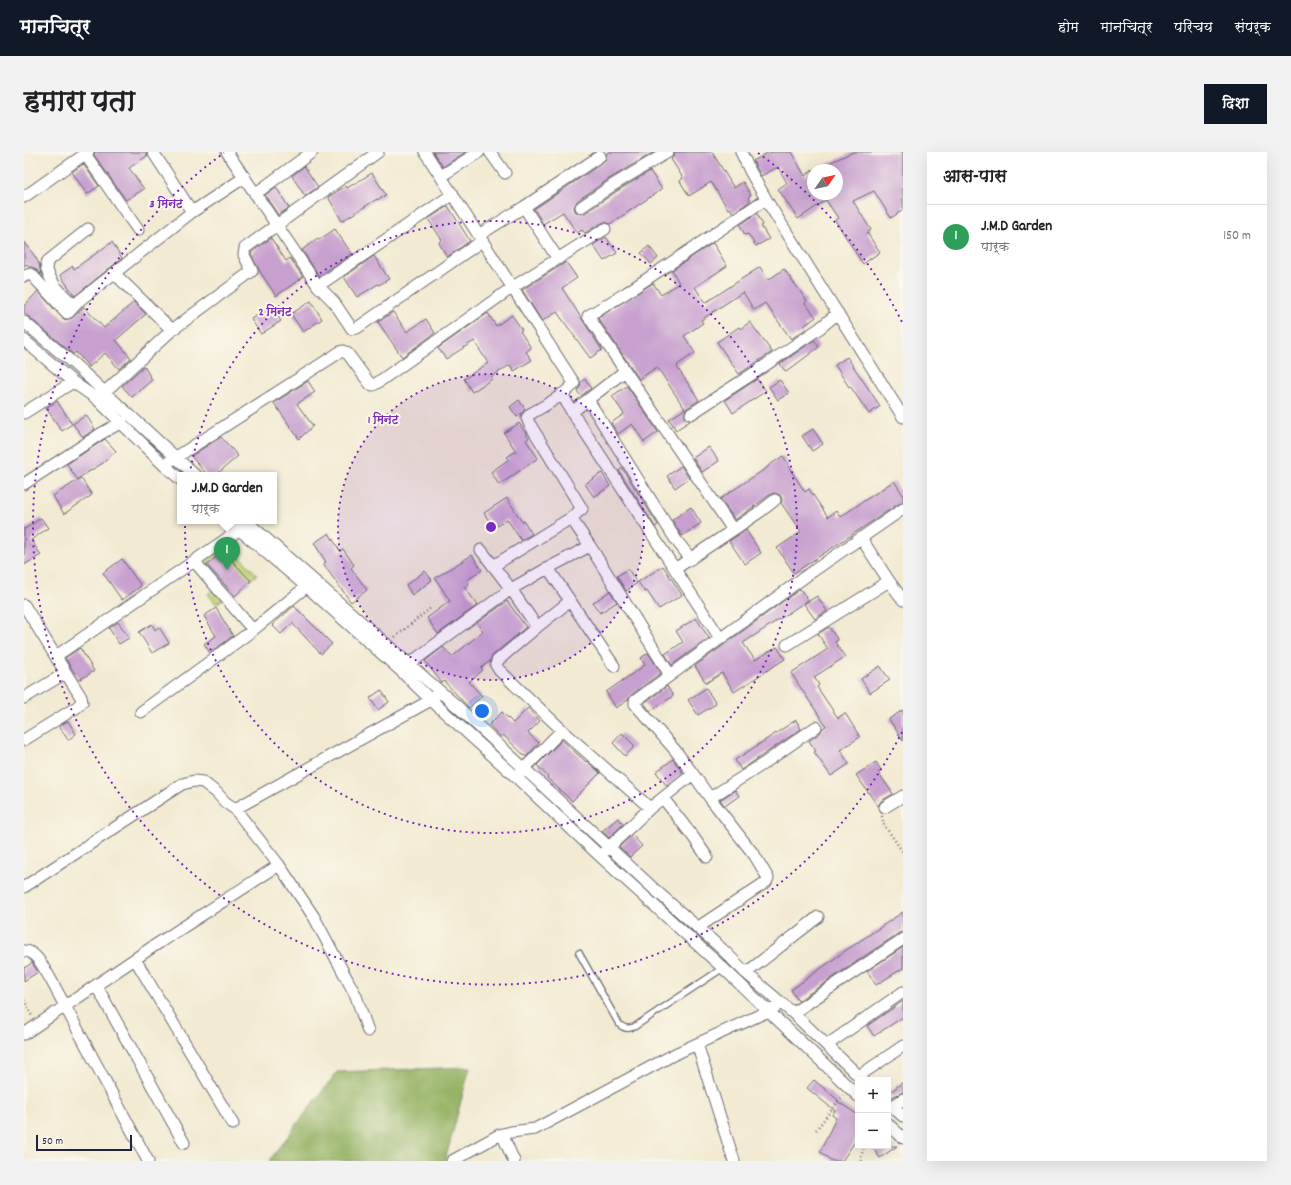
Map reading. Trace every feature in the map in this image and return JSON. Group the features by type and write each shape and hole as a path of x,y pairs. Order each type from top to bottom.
{"street":[{"path":"153,152 192,212"},
{"path":"228,152 318,286 334,302 350,327 354,330 480,238 600,156"},
{"path":"255,194 312,152"},
{"path":"101,395 172,330 252,271 244,255 244,250 378,152"},
{"path":"425,152 573,381 572,386 530,414 527,418 582,509 571,518 493,566"},
{"path":"441,176 479,152"},
{"path":"490,152 505,173"},
{"path":"580,207 668,152"},
{"path":"741,152 766,199 903,417"},
{"path":"24,197 86,153 138,230"},
{"path":"24,276 31,274 67,313 70,312 80,300 192,212 245,177"},
{"path":"318,286 453,194"},
{"path":"733,530 588,316 626,293 766,199"},
{"path":"524,207 558,259"},
{"path":"75,305 58,290 47,270 46,264 48,260 88,229"},
{"path":"164,465 340,352 343,351 348,354 370,384 373,385 377,383 512,287 605,229"},
{"path":"114,273 172,330"},
{"path":"691,414 820,328 838,313"},
{"path":"24,322 74,364 122,422 164,465 177,476"},
{"path":"24,340 73,382 101,395 176,457 192,472"},
{"path":"572,412 625,371"},
{"path":"24,413 73,382"},
{"path":"562,394 572,412 720,638"},
{"path":"588,400 676,540 691,559"},
{"path":"24,484 102,433 122,422"},
{"path":"675,569 775,500"},
{"path":"698,928 766,882 768,878 755,856 675,750 635,702 636,699 903,509"},
{"path":"571,518 670,675"},
{"path":"56,656 245,525 401,670 430,700 516,777 600,857 723,968 855,1093"},
{"path":"861,538 903,600"},
{"path":"409,664 512,589 590,546"},
{"path":"481,550 512,589 537,627"},
{"path":"194,561 253,630"},
{"path":"548,568 614,666"},
{"path":"787,645 889,581"},
{"path":"140,712 253,630 310,584"},
{"path":"310,584 409,664 652,888 722,949 746,973 793,1013 860,1077"},
{"path":"570,601 497,661 496,665 499,670 562,730 650,808"},
{"path":"24,604 81,696 82,702 77,707 24,740"},
{"path":"24,698 62,675 64,670"},
{"path":"235,809 430,700 440,692"},
{"path":"710,798 816,728"},
{"path":"516,777 562,730"},
{"path":"600,857 650,808 693,774"},
{"path":"24,887 182,784 194,781 203,782 235,809 279,865 314,917 356,996 368,1031"},
{"path":"884,807 903,796"},
{"path":"662,798 707,857"},
{"path":"24,1034 64,1006 279,865"},
{"path":"746,973 818,917"},
{"path":"793,1013 903,939"},
{"path":"24,951 29,951 33,954 50,978 148,1161"},
{"path":"136,959 233,1124"},
{"path":"96,985 184,1143"},
{"path":"827,1045 903,992"},
{"path":"452,1161 502,1134 535,1129 675,1054 769,1012 782,1004"},
{"path":"697,1044 734,1161"},
{"path":"862,1077 903,1046"},
{"path":"891,1105 903,1100"},
{"path":"891,1106 903,1116"},
{"path":"891,1127 903,1138"},
{"path":"502,1134 514,1161"}],"lane":[{"path":"579,953 620,1024 625,1028 634,1026 723,968"}],"path":[{"path":"387,645 432,607"},
{"path":"884,807 882,816 883,822 903,852"},
{"path":"24,1000 32,1017"},
{"path":"816,1130 849,1088"},
{"path":"862,1161 861,1158 863,1149"}],"green space":[{"path":"227,543 257,575 216,604 208,594 215,588 198,566"},
{"path":"470,1067 445,1161 269,1161 337,1072"}],"building":[{"path":"95,152 146,152 147,156 129,168 144,189 126,200 94,155"},
{"path":"433,152 466,152 443,167"},
{"path":"609,152 654,152 609,179 577,201 574,207 575,211 581,214 585,213 650,171 662,189 610,224 605,222 602,223 585,233 582,230 577,233 563,212 543,224 534,209 604,162 606,159 606,154"},
{"path":"675,152 712,152 734,188 743,182 751,195 748,197 750,201 733,213 730,208 728,209 711,182 689,196 680,181 683,178 671,159"},
{"path":"769,152 791,152 805,176 807,174 807,200 826,200 798,219 778,189 787,183 778,167 761,176 753,161"},
{"path":"853,152 903,152 903,210 891,218 874,191 853,201 871,230 867,233 880,252 863,264 835,220 838,218 826,200 843,200 843,164 827,164"},
{"path":"83,164 99,186 87,194 72,172"},
{"path":"304,166 318,187 305,196 292,176"},
{"path":"372,173 386,195 342,221 328,197"},
{"path":"276,187 289,208 278,215 265,195"},
{"path":"448,206 470,241 447,257 439,243 442,240 428,219"},
{"path":"757,213 763,225 761,226 769,239 756,246 748,234 745,235 740,225"},
{"path":"335,229 352,254 319,276 302,250 318,238 319,240"},
{"path":"606,237 617,253 604,261 593,245"},
{"path":"271,238 286,261 290,258 303,277 276,296 259,270 251,254"},
{"path":"24,241 39,264 41,275 36,269 29,267 27,264 24,266"},
{"path":"112,242 122,258 75,296 60,275 73,266 74,269"},
{"path":"713,243 727,266 695,287 705,303 760,267 768,280 784,269 807,301 805,303 816,317 804,326 806,329 791,339 765,303 754,310 743,292 701,320 703,323 684,336 695,353 677,365 699,400 685,411 685,417 690,421 676,430 669,419 685,409 657,367 639,379 598,318 653,283 661,295 679,283 672,270"},
{"path":"649,246 658,258 651,264 641,253"},
{"path":"374,256 389,279 357,297 344,277"},
{"path":"566,262 577,278 562,288 602,350 590,358 557,312 542,321 522,290"},
{"path":"38,291 65,320 72,318 84,307 104,328 134,302 146,314 116,340 131,358 119,369 105,353 89,367 76,352 73,354 24,313 24,306"},
{"path":"311,301 322,319 303,332 291,314"},
{"path":"271,306 281,321 261,334 251,319"},
{"path":"393,312 407,332 426,319 435,333 402,357 378,322"},
{"path":"488,313 496,326 512,315 531,348 526,352 532,360 514,371 510,365 491,377 492,379 472,392 464,379 488,363 474,341 446,359 438,348"},
{"path":"750,322 772,352 739,374 717,342 739,327 740,329"},
{"path":"814,340 819,347 786,372 780,364"},
{"path":"847,357 880,406 869,414 835,365"},
{"path":"144,366 152,380 132,397 122,386"},
{"path":"585,379 591,388 581,396 577,391 581,382"},
{"path":"757,379 766,391 733,413 725,400"},
{"path":"780,380 789,393 778,400 769,387"},
{"path":"308,381 315,392 297,404 313,426 299,439 274,403"},
{"path":"627,386 658,432 644,442 632,424 618,434 611,423 624,414 612,396"},
{"path":"519,400 525,409 517,417 510,407"},
{"path":"57,401 72,424 62,431 46,408"},
{"path":"86,415 95,429 83,437 73,424"},
{"path":"519,423 529,438 526,440 538,458 499,485 491,472 509,459 507,457 516,451 504,433"},
{"path":"813,429 823,444 812,451 802,436"},
{"path":"221,437 238,456 219,472 204,472 191,456"},
{"path":"105,439 116,451 103,463 77,479 67,464"},
{"path":"709,447 719,461 702,472 693,458"},
{"path":"783,456 805,492 809,489 828,517 836,511 840,517 894,481 903,495 903,501 794,573 777,548 801,532 781,503 782,499 780,495 774,493 771,494 735,520 720,499"},
{"path":"681,466 689,478 675,488 667,476"},
{"path":"622,468 658,525 655,527 619,471"},
{"path":"602,473 610,486 594,497 585,484"},
{"path":"81,478 92,495 64,514 53,496"},
{"path":"507,498 522,522 524,521 532,534 521,540 507,519 494,528 484,513"},
{"path":"691,507 701,523 682,536 672,520"},
{"path":"41,518 48,528 31,540 41,555 24,565 24,528 25,529"},
{"path":"746,530 761,553 745,564 729,541"},
{"path":"329,533 340,551 343,549 354,565 351,568 367,590 351,602 323,564 326,562 314,543"},
{"path":"223,551 251,581 235,596 207,565"},
{"path":"472,555 482,570 467,580 469,584 464,587 478,605 438,634 427,618 450,601 435,578"},
{"path":"122,559 141,586 122,600 103,573"},
{"path":"663,566 682,595 659,609 647,591 645,592 638,582"},
{"path":"628,569 637,583 626,591 617,576"},
{"path":"425,571 432,580 412,595 406,585"},
{"path":"800,589 808,600 743,643 755,660 777,647 785,659 734,692 722,673 706,683 695,666"},
{"path":"610,591 617,602 600,613 593,603"},
{"path":"817,596 827,611 815,619 804,604"},
{"path":"507,601 526,627 492,656 490,661 481,668 483,670 469,682 482,696 469,708 444,681 442,683 425,661 443,647 452,657 483,631 477,623"},
{"path":"294,606 332,644 321,654 292,623 281,634 272,625"},
{"path":"216,608 233,636 210,653 204,644 216,636 204,616"},
{"path":"696,618 709,638 672,665 665,654 683,642 676,631"},
{"path":"118,622 129,638 119,644 109,628"},
{"path":"152,624 155,630 159,627 169,643 152,653 139,632"},
{"path":"829,627 838,640 835,642 845,657 814,677 819,685 817,687 838,718 845,713 860,737 840,750 849,764 831,776 814,752 816,751 809,741 820,733 826,726 791,673 828,649 818,634"},
{"path":"80,648 94,671 79,680 65,658"},
{"path":"648,653 661,673 616,708 606,692 645,665 641,658"},
{"path":"880,666 890,680 870,693 861,679"},
{"path":"667,686 673,696 650,711 644,703"},
{"path":"706,688 716,704 698,715 688,700"},
{"path":"381,690 389,702 378,710 370,698"},
{"path":"528,708 540,721 528,733 539,743 526,757 503,735 501,737 489,725 502,712 513,723"},
{"path":"903,710 903,741 889,719"},
{"path":"796,720 801,729 741,770 735,760"},
{"path":"68,721 76,734 68,740 59,726"},
{"path":"622,733 635,746 625,756 613,743"},
{"path":"562,740 600,773 572,801 547,778 548,777 537,765"},
{"path":"673,759 683,773 667,786 656,772"},
{"path":"876,762 881,770 878,772 893,794 881,801 878,806 856,775"},
{"path":"735,790 739,796 725,806 720,800"},
{"path":"618,818 623,824 609,838 602,831"},
{"path":"632,835 642,846 630,857 619,847"},
{"path":"903,912 903,932 899,933 798,1001 791,990"},
{"path":"903,947 903,968 876,985 867,971"},
{"path":"32,963 38,972 24,981 24,968"},
{"path":"903,1001 903,1017 874,1036 867,1026"},
{"path":"814,1080 838,1100 837,1101 855,1113 855,1142 842,1161 832,1161 820,1152 836,1118 832,1115 835,1111 807,1088"},
{"path":"903,1082 903,1092 892,1097 891,1091"},
{"path":"891,1146 897,1146 880,1158 873,1149 891,1149"}],"place":[{"name":"J.M.D Garden","path":"227,570"}]}
